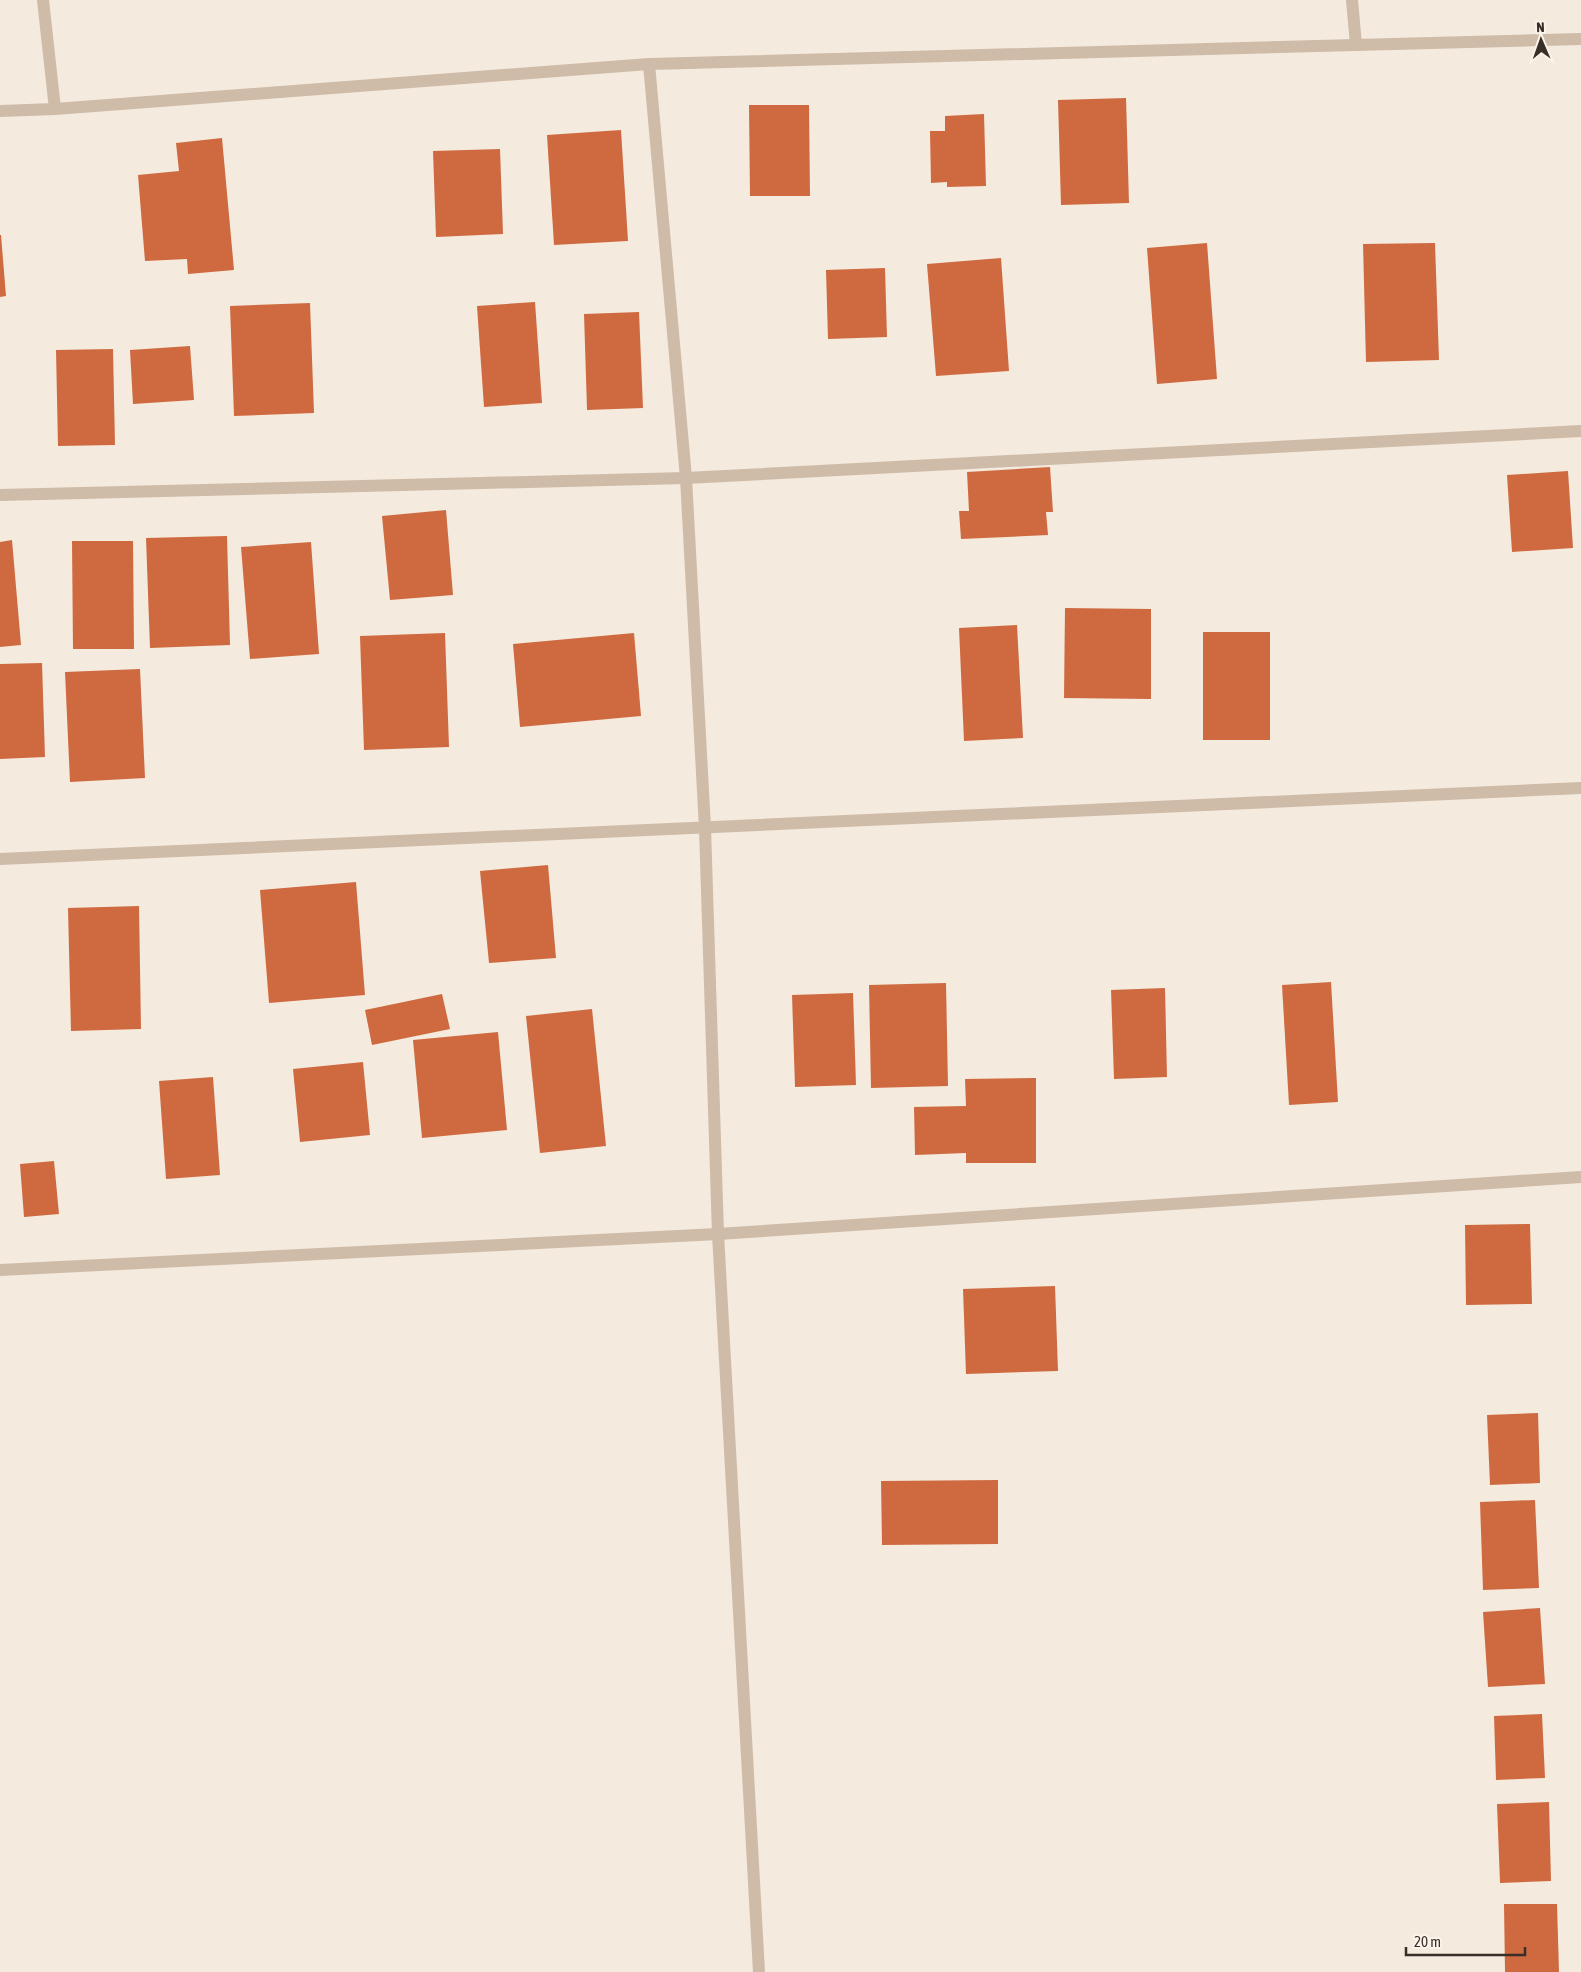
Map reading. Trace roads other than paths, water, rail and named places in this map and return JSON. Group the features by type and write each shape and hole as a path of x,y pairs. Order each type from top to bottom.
{"street":[{"path":"43,0 55,109"},
{"path":"1352,0 1356,45"},
{"path":"0,111 55,109 649,64 1581,39"},
{"path":"649,64 686,478 705,828 718,1234 759,1972"},
{"path":"0,495 686,478 1581,431"},
{"path":"0,859 1581,788"},
{"path":"0,1270 718,1234 1581,1177"}]}
